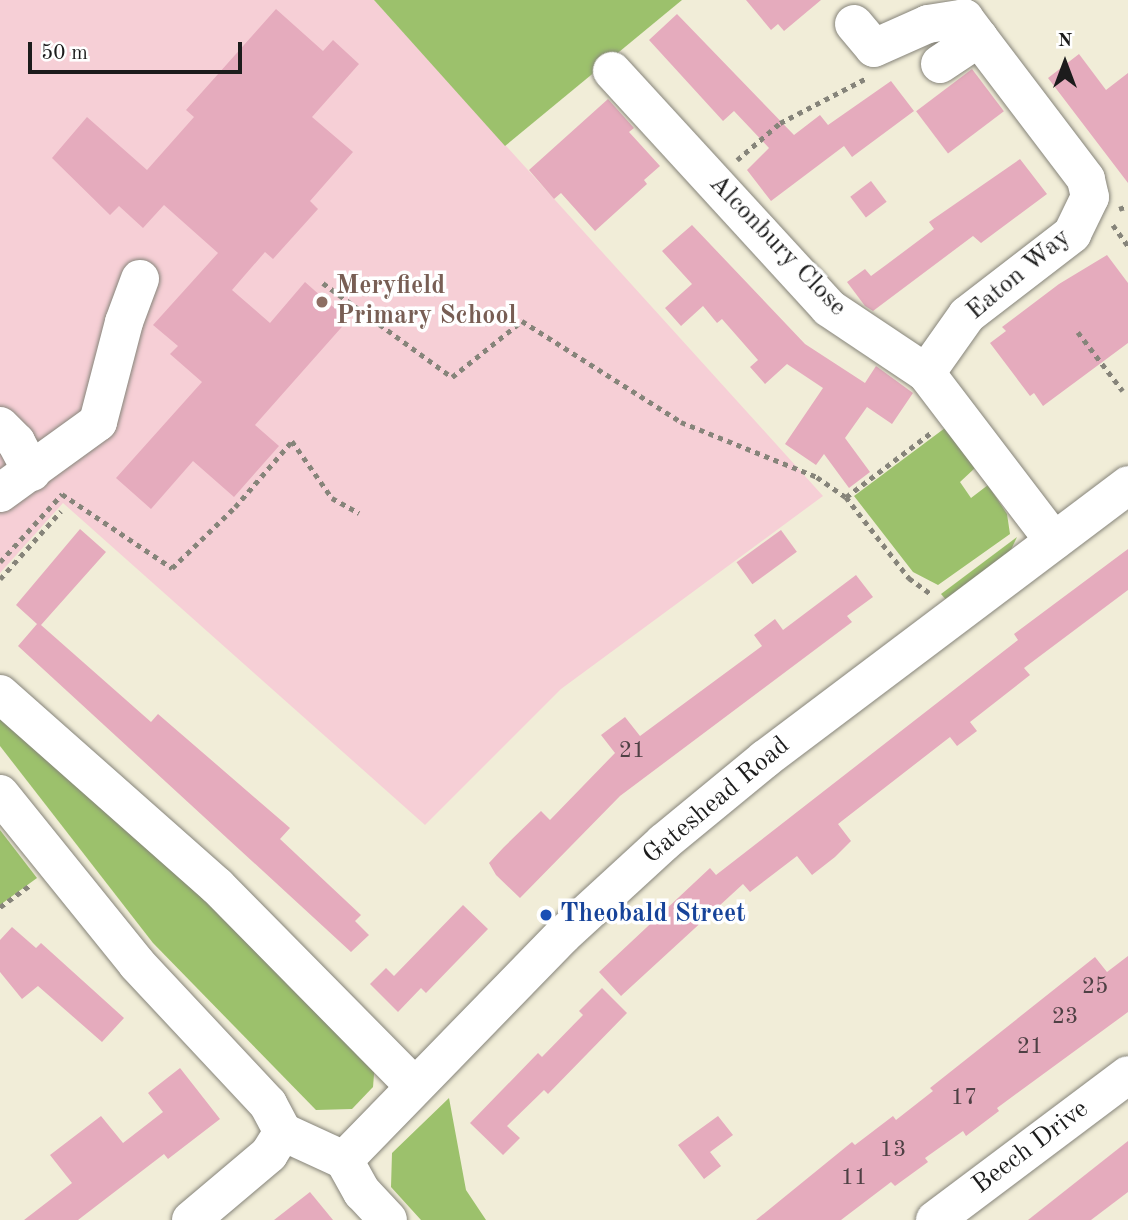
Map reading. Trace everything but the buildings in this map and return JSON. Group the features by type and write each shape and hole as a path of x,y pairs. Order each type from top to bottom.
{"street":[{"path":"854,24 874,48 928,24 965,19"},
{"path":"940,64 965,19"},
{"name":"Eaton Way","path":"926,373 967,315 1072,233 1090,197 1086,179 965,19"},
{"name":"Alconbury Close","path":"612,71 829,308 926,373 1054,541"},
{"path":"0,493 98,422 124,322 140,279"},
{"path":"0,426 16,442 32,472"},
{"name":"Gateshead Road","path":"344,1160 413,1085 563,935 664,842 951,618 1128,485"},
{"path":"0,694 217,886 413,1085"},
{"path":"0,794 136,964 268,1104 283,1132 344,1160 362,1192 388,1220"},
{"name":"Beech Drive","path":"935,1220 1128,1075"},
{"path":"208,1215 269,1154 283,1132"}],"path":[{"path":"713,181 779,123 868,77"},
{"path":"323,283 452,377 522,321 681,422 817,477 846,497 909,578 933,595 951,618"},
{"path":"1078,332 1123,391"},
{"path":"846,497 957,412"},
{"path":"0,562 62,494 172,568 235,507 292,441 332,498 359,513"},
{"path":"0,579 61,511"},
{"path":"0,907 41,877"}],"shaded area":[{"name":"Meryfield Primary School","path":"0,0 374,0 823,496 561,689 425,825 63,503 0,573"}],"green space":[{"path":"374,0 682,0 505,146"},
{"path":"945,428 975,468 960,482 971,498 988,485 1007,514 1010,534 938,585 913,572 854,496"},
{"path":"1017,537 1008,556 948,602 941,594"},
{"path":"0,706 375,1062 373,1087 352,1109 316,1110 153,943 0,746"},
{"path":"0,830 37,878 0,905"},
{"path":"449,1098 466,1190 486,1220 421,1220 391,1187 392,1153"}],"place":[{"name":"Meryfield Primary School","path":"322,302"},
{"name":"Theobald Street","path":"546,915"}]}
